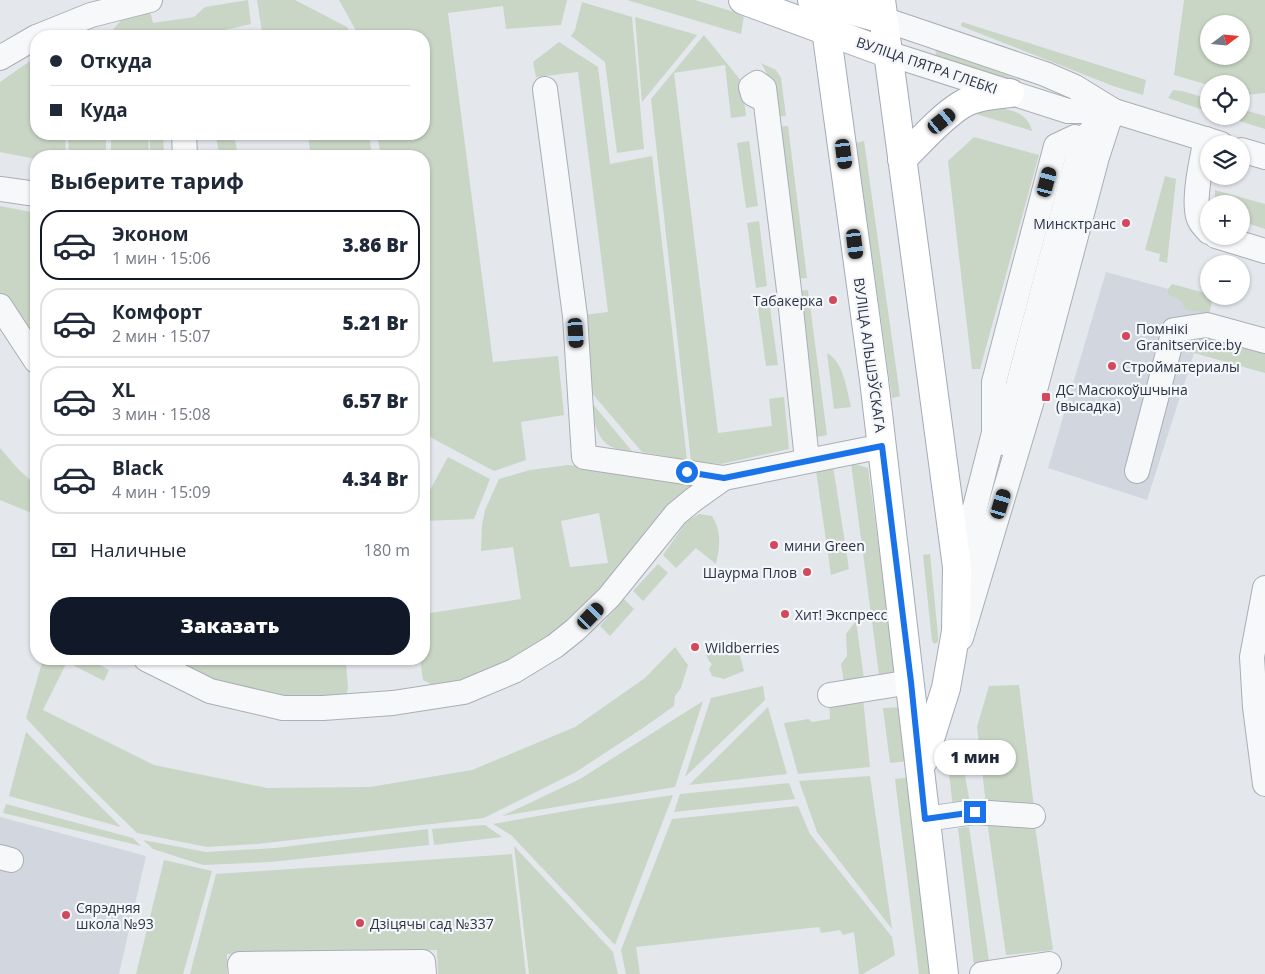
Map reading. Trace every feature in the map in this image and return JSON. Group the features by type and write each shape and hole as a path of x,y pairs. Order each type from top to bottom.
{"main road":[{"name":"ВУЛІЦА ПЯТРА ГЛЕБКІ","path":"743,0 821,8 882,9"},
{"name":"ВУЛІЦА ПЯТРА ГЛЕБКІ","path":"821,8 887,53"},
{"name":"ВУЛІЦА АЛЬШЭЎСКАГА","path":"821,8 882,446 944,974"},
{"name":"ВУЛІЦА АЛЬШЭЎСКАГА","path":"882,9 955,557 956,631 946,688 920,769"},
{"path":"902,159 961,105 981,97 1010,93"}],"street":[{"path":"54,30 92,15 150,0"},
{"name":"ВУЛІЦА ПЯТРА ГЛЕБКІ","path":"882,9 1076,87 1097,126"},
{"path":"0,58 30,41"},
{"name":"ВУЛІЦА ПЯТРА ГЛЕБКІ","path":"887,53 1068,111 1097,126 1200,140"},
{"path":"545,88 575,316 584,457 724,478 882,446"},
{"path":"765,100 789,290 807,460"},
{"path":"956,592 994,431 1066,159 1097,126"},
{"path":"956,592 1003,445 1079,152 1097,126"},
{"path":"956,631 1013,441 1089,155 1096,139 1097,126"},
{"path":"946,688 1036,390 1097,157 1097,126"},
{"path":"1250,153 1265,157"},
{"path":"1200,168 1196,209 1200,219"},
{"path":"0,189 30,193"},
{"path":"1245,245 1265,251"},
{"path":"0,306 30,352"},
{"path":"1137,471 1174,330 1206,325 1265,341"},
{"path":"158,665 210,691 283,708 323,708 393,703 464,692 514,670 555,646 575,630 609,597 676,514 724,478"},
{"path":"1265,588 1252,657 1255,706 1265,784"},
{"path":"830,695 911,682"},
{"path":"925,819 975,812 1033,816"},
{"path":"241,974 240,964 423,962 424,974"},
{"path":"982,974 1048,964"}],"shaded area":[{"path":"1106,272 1200,297 1200,305 1203,305 1207,325 1194,353 1147,500 1048,468"},
{"name":"Сярэдняя школа №93","path":"0,817 146,856 119,974 0,974"}],"green space":[{"path":"248,0 251,24 225,30 113,30 124,17 150,11 153,23 194,17 205,7"},
{"path":"257,0 295,0 347,27 349,30 262,30"},
{"path":"339,0 567,0 561,25 506,29 503,6 448,13 493,362 558,356 564,415 521,422 526,460 494,471 430,437 430,150 380,150 378,140 430,140 430,30 356,30"},
{"path":"627,0 695,0 744,15 741,34"},
{"path":"1184,0 1265,0 1265,93 1250,94 1250,75 1200,75 1200,82 1174,75"},
{"path":"582,2 632,17 644,149 617,153 605,62 571,36 575,30"},
{"path":"635,17 697,35 642,102"},
{"path":"962,22 1146,80 1143,95 1113,86 961,26"},
{"path":"704,35 742,82 746,116 731,118 725,65 674,73 718,433 772,426 769,399 784,397 789,449 721,464 691,461 651,99"},
{"path":"559,42 598,67 610,164 652,156 687,460 642,452 591,392 584,315 608,312 578,72 536,77 533,62"},
{"path":"935,46 1019,80 1024,85 982,75 936,55"},
{"path":"30,61 30,140 65,140 66,150 30,150 30,158 0,152 0,82"},
{"path":"761,63 776,70 781,78 786,116 774,117 769,82"},
{"path":"1173,90 1200,96 1200,109 1168,98"},
{"path":"992,108 1011,110 1022,115 1032,131 973,113"},
{"path":"1250,112 1265,116 1265,129 1250,124"},
{"path":"788,126 807,278 794,279 775,127"},
{"path":"974,137 1039,155 980,369 972,369 948,161"},
{"path":"68,140 106,140 106,150 69,150"},
{"path":"111,140 148,140 149,150 111,150"},
{"path":"150,140 163,140 164,150 150,150"},
{"path":"217,140 235,140 237,150 218,150"},
{"path":"309,140 370,140 371,150 310,150"},
{"path":"749,141 758,206 746,208 737,143"},
{"path":"864,141 900,396 892,398 856,143"},
{"path":"1165,176 1176,179 1167,263 1159,261 1160,254 1145,250"},
{"path":"1215,190 1233,195 1215,195"},
{"path":"1250,200 1265,204 1265,229 1250,224"},
{"path":"0,206 30,212 30,342 0,294"},
{"path":"759,221 767,286 756,288 747,223"},
{"path":"1172,284 1200,292 1200,305 1211,305 1208,320 1204,312 1186,310 1180,300 1168,294 1168,289"},
{"path":"808,290 827,435 813,438 796,291"},
{"path":"769,300 778,365 766,366 757,301"},
{"path":"1207,337 1265,351 1265,373 1194,353 1195,340"},
{"path":"827,353 833,357 841,370 851,407 834,409"},
{"path":"591,402 632,451 614,448 602,439 596,428"},
{"path":"0,448 30,480 30,512 0,500"},
{"path":"448,457 490,479 474,519 430,521 430,490"},
{"path":"851,463 868,468 897,681 880,682"},
{"path":"568,465 706,480 611,584 554,641 475,681 439,688 423,680 421,665 430,665 430,613 521,599 513,547 481,551 482,525 485,510 499,479 530,470","holes":["599,513 608,563 570,567 561,521"]},
{"path":"833,466 849,569 831,575 816,471"},
{"path":"699,514 712,516 715,522 719,534 716,564 696,548 676,568 663,555 687,521"},
{"path":"930,554 938,635 938,642 934,644 932,641 923,555"},
{"path":"658,564 668,573 643,601 633,591"},
{"path":"624,599 634,609 610,636 600,626"},
{"path":"856,621 865,686 845,689 841,664 847,656 846,634"},
{"path":"718,644 738,648 744,671 724,679 712,676 709,669 712,664 706,655"},
{"path":"675,647 688,665 681,688 675,696 674,706 576,772 484,818 257,844 207,847 137,833 90,787 26,718 41,665 66,665 43,710 154,765 267,788 370,787 472,770 575,727 645,678"},
{"path":"73,665 100,665 109,670 104,681"},
{"path":"177,665 346,665 348,688 345,700 302,701 210,684"},
{"path":"1019,685 1034,807 986,804 977,727 989,686"},
{"path":"763,686 765,700 685,777 711,698"},
{"path":"863,698 870,767 798,774 784,723 809,719 812,722 830,719 829,701"},
{"path":"703,701 675,787 502,816 580,779"},
{"path":"768,707 787,774 689,785"},
{"path":"902,707 908,761 890,763 883,708"},
{"path":"26,732 121,827 9,796"},
{"path":"964,770 970,803 953,808 949,773"},
{"path":"870,776 892,929 817,832 799,781"},
{"path":"913,777 936,974 919,974 895,779"},
{"path":"789,783 795,799 674,812 680,794"},
{"path":"673,795 615,945 511,835 493,824 583,808"},
{"path":"6,804 133,838 141,846 3,813"},
{"path":"798,806 810,834 892,937 895,955 863,974 859,974 854,932 843,935 840,930 821,933 819,927 636,947 640,974 626,974 621,950 672,819"},
{"path":"987,821 1035,826 1053,950 1006,955"},
{"path":"485,825 502,837 434,845 432,829"},
{"path":"969,827 991,974 975,974 958,828"},
{"path":"428,829 429,845 270,862 203,865 153,849 143,840 206,852 275,848"},
{"path":"514,846 613,952 618,974 529,974"},
{"name":"Дзіцячы сад №337","path":"512,854 526,974 438,974 437,950 227,954 227,974 190,974 216,874"},
{"path":"164,860 212,871 183,974 136,974"}],"place":[{"name":"Минсктранс","path":"1126,223"},
{"name":"Табакерка","path":"833,300"},
{"name":"Помнікі Granitservice.by","path":"1126,336"},
{"name":"Стройматериалы","path":"1112,366"},
{"name":"ДС Масюкоўшчына (высадка)","path":"1046,397"},
{"name":"мини Green","path":"774,545"},
{"name":"Шаурма Плов","path":"807,572"},
{"name":"Хит! Экспресс","path":"785,614"},
{"name":"Wildberries","path":"695,647"},
{"name":"Сярэдняя школа №93","path":"66,915"},
{"name":"Дзіцячы сад №337","path":"360,923"}],"route":[{"path":"687,472 724,478 882,446 911,682 925,819 975,812"}]}
